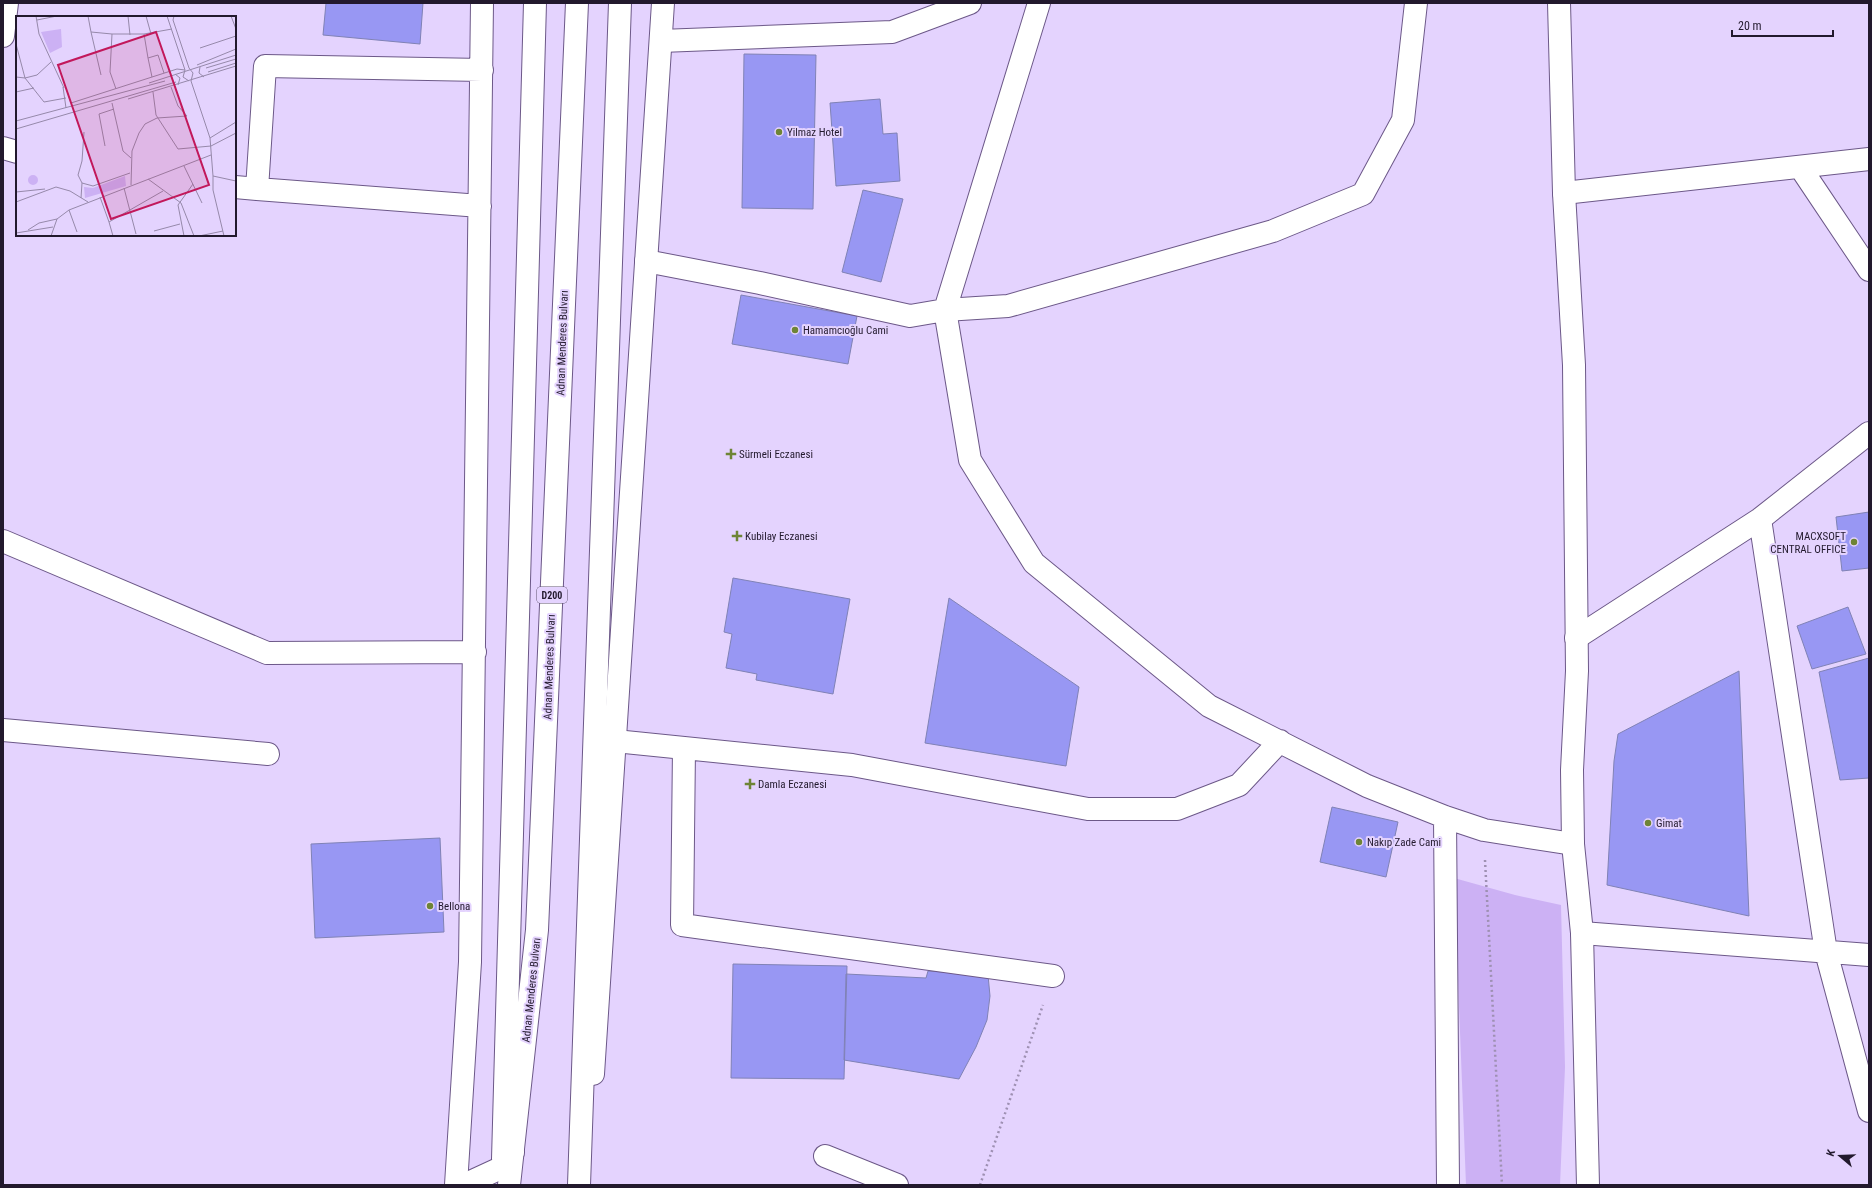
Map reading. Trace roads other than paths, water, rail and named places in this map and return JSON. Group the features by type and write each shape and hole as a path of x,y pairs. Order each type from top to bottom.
{"main road":[{"path":"3,36 7,3"},
{"path":"456,1185 470,962 482,3"},
{"path":"464,1185 507,1172 535,3"},
{"name":"Adnan Menderes Bulvarı","path":"507,1172 538,930 577,3"},
{"path":"579,1185 620,3"},
{"path":"586,1185 663,3"},
{"path":"660,41 892,32 970,3"},
{"path":"1039,3 945,310 970,460 1034,564 1209,706 1367,786 1445,817 1484,830 1573,844"},
{"path":"646,261 760,283 910,316 945,310 1008,306 1273,231 1363,194 1403,120 1416,3"},
{"path":"1558,3 1564,193 1574,365 1576,638 1572,770 1573,844 1582,933 1588,1185"},
{"path":"257,189 265,66 482,70"},
{"path":"3,148 16,152"},
{"path":"1564,193 1869,159"},
{"path":"1800,167 1869,270"},
{"path":"236,187 480,206"},
{"path":"1576,638 1760,519 1869,433"},
{"path":"1760,519 1826,952 1869,1111"},
{"path":"3,541 267,653 475,652"},
{"path":"3,730 268,754"},
{"path":"614,741 852,765 1088,809 1177,809 1239,785 1280,741"},
{"path":"684,748 682,926 1053,976"},
{"path":"1445,817 1448,1185"},
{"path":"1582,933 1869,955"},
{"path":"825,1156 897,1185"}],"place":[{"name":"Yilmaz Hotel","path":"779,132"},
{"name":"Hamamcıoğlu Cami","path":"795,330"},
{"name":"Sürmeli Eczanesi","path":"731,454"},
{"name":"Kubilay Eczanesi","path":"737,536"},
{"name":"MACXSOFT CENTRAL OFFICE","path":"1854,542"},
{"name":"Damla Eczanesi","path":"750,784"},
{"name":"Gimat","path":"1648,823"},
{"name":"Nakıp Zade Cami","path":"1359,842"},
{"name":"Bellona","path":"430,906"}]}
